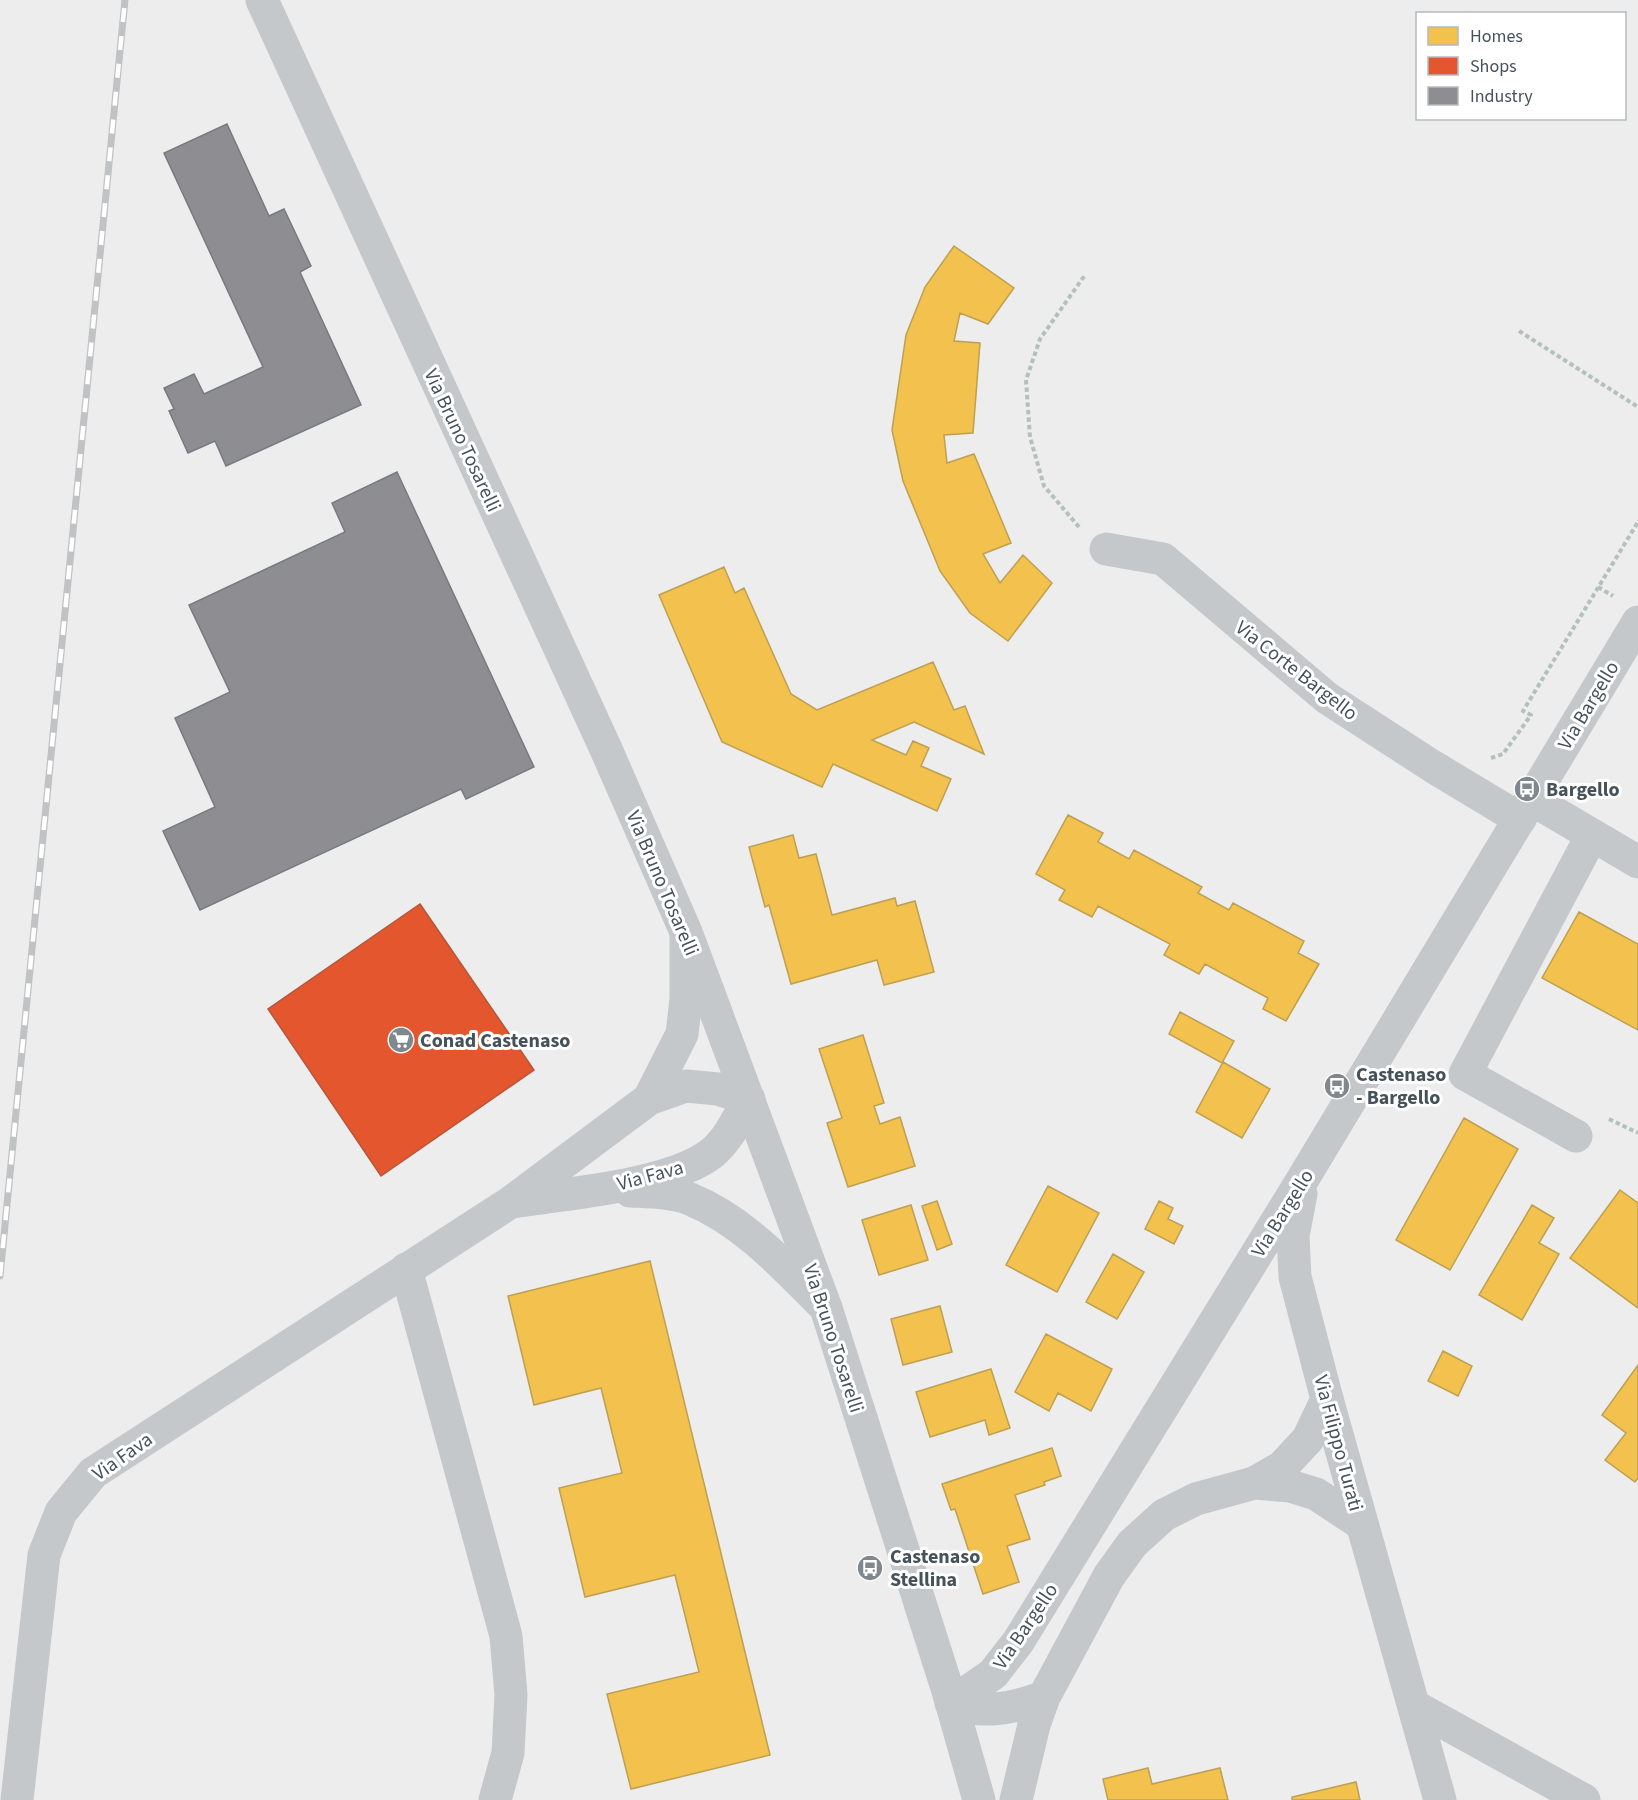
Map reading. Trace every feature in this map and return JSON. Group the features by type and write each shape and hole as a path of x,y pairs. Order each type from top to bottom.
{"street":[{"name":"Via Bruno Tosarelli","path":"262,0 605,747 686,932 826,1308 951,1703 979,1800"},
{"name":"Via Corte Bargello","path":"1106,549 1163,559 1327,698 1432,766 1525,809 1592,835 1638,862"},
{"name":"Via Bargello","path":"951,1703 993,1674 1007,1659 1304,1176 1638,622"},
{"path":"1576,1136 1465,1074 1592,835"},
{"name":"Via Fava","path":"649,1099 681,1034 687,999 686,932"},
{"name":"Via Fava","path":"17,1800 44,1555 61,1512 93,1473 511,1202 649,1099 686,1086 718,1089 749,1099 729,1134 712,1153 687,1167 659,1176 596,1189 511,1202"},
{"name":"Via Filippo Turati","path":"1304,1176 1292,1254 1295,1276 1360,1524 1440,1800"},
{"name":"Via Fava","path":"596,1189 662,1193 688,1198 716,1212 761,1243 826,1308"},
{"path":"406,1269 506,1636 511,1695 508,1753 495,1800"},
{"path":"1016,1800 1034,1725 1044,1697 1109,1576 1132,1544 1164,1515 1188,1503 1254,1483 1282,1467 1308,1439 1327,1399"},
{"path":"1254,1483 1290,1486 1317,1494 1360,1524"},
{"path":"951,1703 970,1709 986,1710 1018,1707 1044,1697"},
{"path":"1414,1706 1584,1800"}],"path":[{"path":"1085,275 1040,339 1026,380 1030,437 1044,486 1083,531 1106,549"},
{"path":"1520,331 1638,407"},
{"path":"1483,753 1493,759 1503,754 1531,715 1523,711 1638,522"}],"building: Homes":[{"path":"954,246 1014,288 988,324 960,313 954,341 980,343 973,433 944,435 947,463 974,454 1011,543 983,554 1000,583 1023,555 1052,583 1008,641 970,613 940,571 903,481 892,430 906,335 925,287"},
{"path":"724,567 735,593 744,588 791,694 817,710 933,662 954,710 965,706 984,754 914,722 872,740 906,755 913,741 929,748 921,766 951,779 937,811 833,764 822,787 722,742 659,595"},
{"path":"1068,815 1103,833 1098,842 1129,859 1134,850 1202,887 1198,893 1229,910 1233,903 1304,941 1298,953 1319,964 1286,1021 1263,1009 1268,998 1205,964 1199,974 1164,955 1170,944 1098,906 1092,917 1059,900 1065,890 1036,874"},
{"path":"793,835 799,858 816,854 832,915 895,898 897,906 915,901 934,972 884,985 877,960 791,984 769,905 765,907 749,847"},
{"path":"1579,912 1638,944 1638,1030 1542,978"},
{"path":"1180,1012 1234,1041 1222,1063 1169,1034"},
{"path":"863,1035 884,1103 874,1106 880,1124 900,1117 915,1166 848,1187 827,1123 842,1118 819,1049"},
{"path":"1223,1062 1270,1089 1242,1138 1196,1112"},
{"path":"1464,1118 1518,1149 1450,1270 1396,1240"},
{"path":"1048,1186 1099,1213 1057,1292 1006,1265"},
{"path":"1620,1190 1638,1203 1638,1308 1570,1258"},
{"path":"937,1201 952,1244 937,1250 922,1206"},
{"path":"1159,1201 1173,1208 1168,1219 1183,1226 1174,1244 1145,1229"},
{"path":"911,1205 928,1260 879,1275 862,1220"},
{"path":"1532,1205 1554,1218 1539,1243 1559,1254 1522,1320 1479,1295"},
{"path":"1113,1254 1144,1272 1117,1319 1086,1302"},
{"path":"650,1261 770,1755 631,1789 607,1694 699,1672 675,1575 585,1597 559,1488 622,1473 601,1388 534,1405 508,1296"},
{"path":"940,1306 952,1352 903,1365 891,1319"},
{"path":"1046,1334 1112,1369 1091,1411 1058,1393 1049,1411 1015,1392"},
{"path":"1443,1351 1472,1366 1458,1396 1428,1381"},
{"path":"1638,1365 1638,1478 1635,1482 1605,1460 1626,1433 1602,1415"},
{"path":"991,1369 1010,1428 989,1435 985,1420 930,1437 916,1392"},
{"path":"1052,1448 1061,1476 1044,1482 1045,1485 1015,1495 1030,1539 1007,1546 1019,1582 983,1594 955,1509 951,1510 942,1484"},
{"path":"1148,1768 1152,1784 1220,1768 1228,1800 1108,1800 1103,1779"},
{"path":"1356,1782 1360,1800 1292,1800 1292,1797"}],"building: Shops":[{"name":"Conad Castenaso","path":"420,904 534,1070 381,1176 268,1009"}],"building: Industry":[{"path":"227,124 269,216 284,209 311,266 300,272 361,405 226,466 215,441 188,453 169,411 174,409 164,388 194,374 204,394 263,367 164,153"},
{"path":"397,472 534,767 466,799 461,789 200,910 163,831 215,807 175,718 230,692 189,605 345,532 332,503"}],"railway":[{"path":"0,1276 125,0"}],"place":[{"name":"Bargello","path":"1527,789"},
{"name":"Conad Castenaso","path":"401,1040"},
{"name":"Castenaso - Bargello","path":"1337,1086"},
{"name":"Castenaso Stellina","path":"870,1568"}]}
